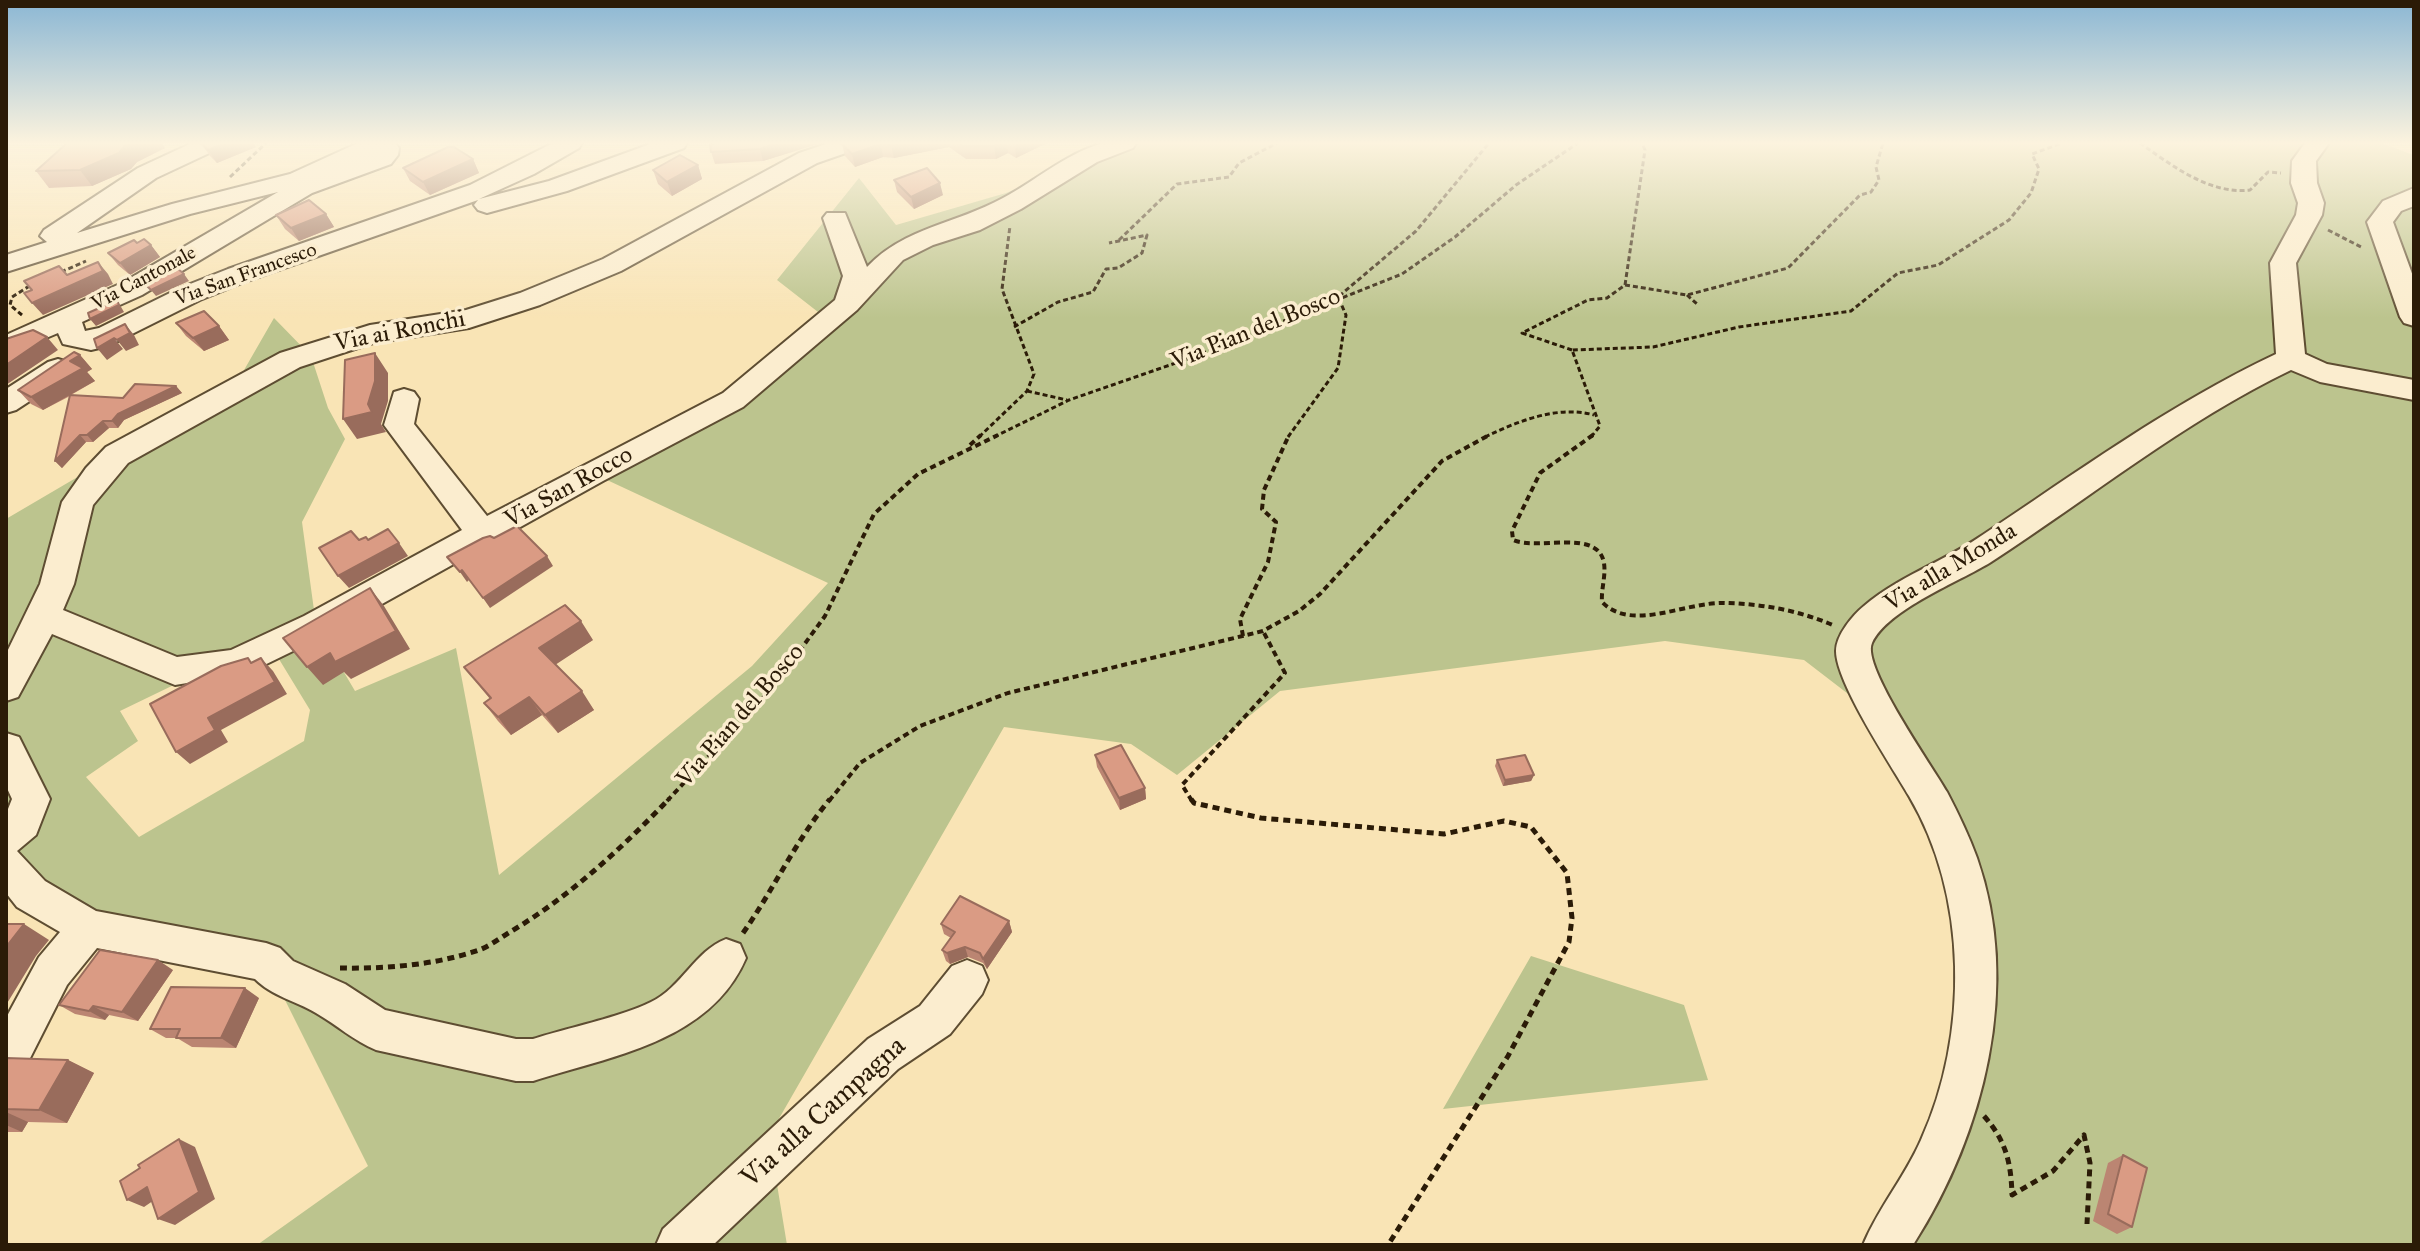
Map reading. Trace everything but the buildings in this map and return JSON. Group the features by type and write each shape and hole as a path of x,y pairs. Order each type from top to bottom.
{"street":[{"path":"6,248 48,238 107,201"},
{"name":"Via Cantonale","path":"6,264 211,201"},
{"name":"Via Cantonale","path":"6,346 132,289 280,201"},
{"name":"Via San Francesco","path":"6,403 65,364 93,341 164,305 248,271 456,201"},
{"path":"420,215 445,216 500,201"},
{"name":"Via ai Ronchi","path":"44,616 57,584 78,502 117,455 290,360 370,334 469,319 530,299 612,265 729,201"},
{"name":"Via San Rocco","path":"44,616 175,671 236,663 316,625 592,473 733,400 856,294 894,254 924,239 971,224 1016,201"},
{"path":"2310,201 2309,215 2283,263 2291,359 2320,372 2414,390"},
{"path":"2402,201 2392,206 2380,222 2414,317"},
{"path":"836,218 857,276 856,294"},
{"path":"67,318 73,337 93,341"},
{"name":"Via alla Monda","path":"1858,637 1878,613 1981,553 2216,395 2291,359"},
{"path":"404,399 399,425 484,535"},
{"path":"6,687 44,616"},
{"path":"1858,637 1853,651 1864,682 1936,808 1966,882 1974,920 1975,970 1967,1054 1959,1090 1939,1153 1917,1200 1886,1245"},
{"path":"6,748 31,799 23,823 6,838"},
{"path":"6,864 31,894 89,928 145,936 266,962 279,975 330,998 376,1029 516,1060 533,1060 662,1019 693,998 726,958"},
{"path":"6,1061 53,971 89,928"},
{"name":"Via alla Campagna","path":"679,1245 883,1054 935,1020 967,980"}],"path":[{"path":"1119,240 1159,201"},
{"path":"1243,636 1240,619 1268,562 1276,522 1262,509 1264,490 1290,433 1313,406 1338,368 1346,315 1338,297 1416,231 1441,201"},
{"name":"Via Pian del Bosco","path":"329,968 373,969 481,949 543,912 643,826 774,686 825,616 874,514 918,474 1069,400 1193,357 1402,274 1455,237 1497,201"},
{"path":"1625,285 1637,201"},
{"path":"1854,201 1788,268 1687,295 1625,285 1607,298 1588,300 1522,333 1572,350 1653,347 1739,327 1851,311 1898,273 1938,265 1973,245 2009,220 2024,201"},
{"path":"965,450 1027,391 1034,374 1002,289 1012,204"},
{"path":"2324,228 2391,258"},
{"path":"1014,327 1058,302 1093,292 1106,269 1118,268 1142,253 1147,235 1109,243"},
{"path":"1687,295 1697,304"},
{"path":"1572,350 1600,426 1595,435 1540,473 1512,531 1513,540 1530,547 1580,541 1592,544 1600,551 1604,563 1602,602 1607,609 1626,615 1639,617 1711,602 1817,617 1858,637"},
{"path":"1027,391 1069,400"},
{"path":"726,958 770,894 803,831 860,763 920,726 1008,693 1263,631 1299,611 1320,594 1442,461 1461,447 1515,423 1562,412 1587,411 1596,416"},
{"path":"1263,631 1285,673 1182,785 1194,803 1261,818 1444,834 1504,821 1531,827 1567,873 1572,918 1569,942 1508,1056 1388,1245"},
{"path":"1959,1090 2001,1134 2011,1156 2012,1195 2053,1171 2084,1135 2090,1163 2087,1224"}],"green space":[{"path":"840,201 877,201 896,225 977,201 2414,201 2414,1245 1886,1245 1939,1153 1962,968 1945,860 1856,700 1804,660 1665,641 1280,691 1177,775 1131,744 1004,727 769,1136 787,1245 257,1245 368,1166 266,962 89,928 6,864 6,519 236,384 274,318 311,356 328,408 345,439 302,522 316,625 355,691 456,648 499,875 752,666 828,583 592,473 733,400 827,319 777,280","holes":["271,646 310,710 304,741 139,837 86,777 138,741 120,711 211,667"]},
{"path":"1531,956 1684,1005 1708,1080 1443,1109"}]}
